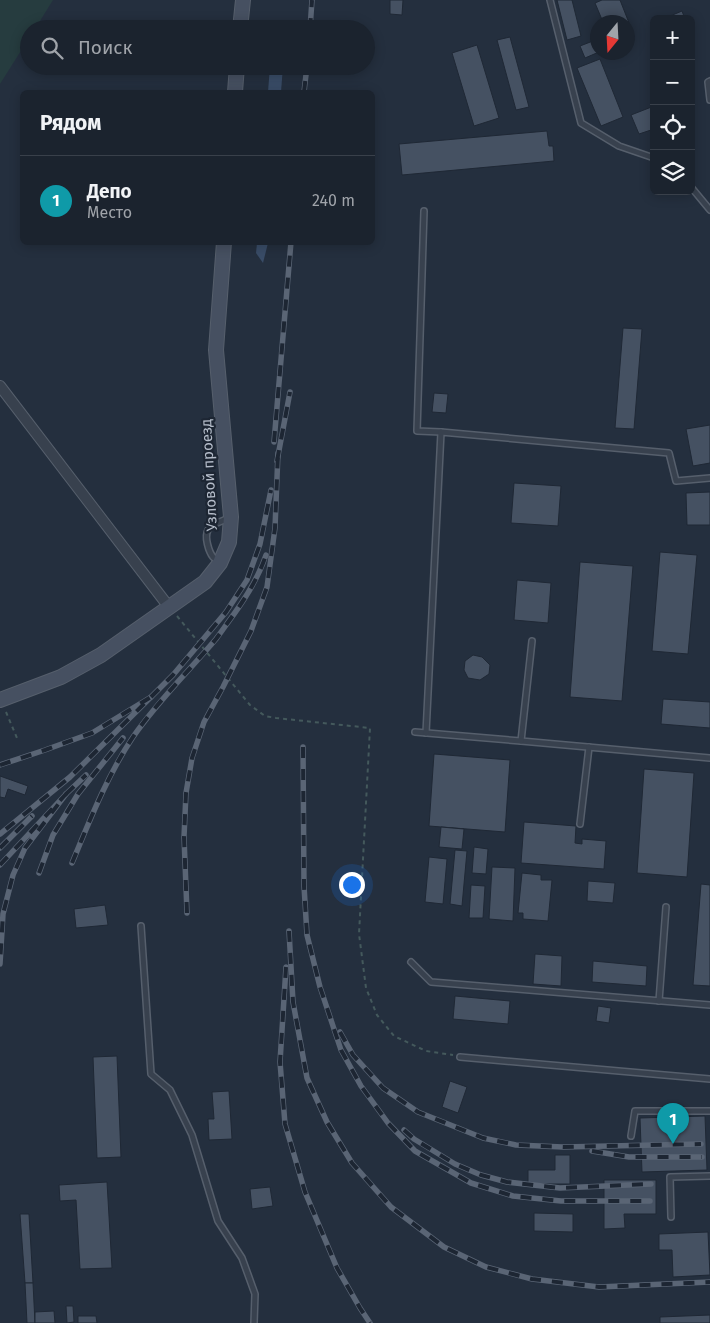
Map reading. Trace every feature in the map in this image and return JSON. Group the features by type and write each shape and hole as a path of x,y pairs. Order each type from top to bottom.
{"street":[{"path":"241,20 243,0"},
{"path":"235,90 236,75"},
{"name":"Узловой проезд","path":"0,700 61,677 101,655 204,582 220,563 229,542 231,518 216,350 224,245"},
{"path":"0,386 170,607"}],"lane":[{"path":"550,0 581,123 619,146 650,157"},
{"path":"710,81 708,82 710,100"},
{"path":"695,192 710,210"},
{"path":"424,211 416,431 668,453 676,481 710,478"},
{"path":"426,733 441,432"},
{"path":"220,563 212,557 206,536 208,530 218,522 231,518"},
{"path":"521,741 532,641"},
{"path":"415,732 710,758"},
{"path":"580,824 589,747"},
{"path":"659,1001 666,908"},
{"path":"141,926 151,1074 170,1090 192,1135 218,1221 242,1258 255,1294 254,1323"},
{"path":"411,962 431,982 710,1005"},
{"path":"460,1056 710,1079"},
{"path":"631,1136 635,1111 710,1111"},
{"path":"671,1217 670,1177 710,1176"}],"path":[{"path":"170,607 250,705 265,716 370,728 359,934 366,988 377,1015 394,1036 426,1051 460,1056"},
{"path":"0,700 17,738"}],"green space":[{"path":"0,0 53,0 41,20 20,20 20,52 0,84"}],"water":[{"path":"269,75 282,75 281,90 268,90"},
{"path":"257,245 268,245 263,263 256,253"}],"building":[{"path":"390,0 403,0 402,15 390,14"},
{"path":"557,0 572,0 581,36 567,40"},
{"path":"602,0 620,0 626,15 600,15 595,3"},
{"path":"682,11 684,15 672,15"},
{"path":"510,37 529,107 516,110 497,40"},
{"path":"590,42 590,56 585,58 580,46"},
{"path":"477,45 499,118 474,126 452,53"},
{"path":"600,60 623,117 601,126 577,68"},
{"path":"650,108 650,130 639,134 631,115"},
{"path":"547,131 549,146 553,146 554,161 402,175 399,144"},
{"path":"623,328 642,329 634,429 615,428"},
{"path":"434,393 448,394 446,413 432,412"},
{"path":"710,425 710,463 693,466 686,429"},
{"path":"514,483 561,486 558,526 511,523"},
{"path":"710,492 710,525 687,525 686,493"},
{"path":"660,552 697,555 688,654 652,651"},
{"path":"580,562 633,566 622,701 570,697"},
{"path":"517,580 551,583 548,623 514,620"},
{"path":"473,655 482,657 490,665 489,674 480,680 468,678 464,670 465,661"},
{"path":"663,699 710,702 710,728 661,724"},
{"path":"434,754 510,760 505,832 429,826"},
{"path":"644,769 694,773 687,877 637,873"},
{"path":"0,776 28,786 25,795 8,789 5,798 0,797"},
{"path":"524,822 576,826 575,843 582,844 582,839 606,841 604,869 521,863"},
{"path":"441,827 464,829 462,849 439,847"},
{"path":"474,847 488,849 486,874 472,873"},
{"path":"455,850 467,851 462,906 450,904"},
{"path":"429,857 447,859 443,904 425,902"},
{"path":"492,867 515,868 513,921 489,919"},
{"path":"522,873 541,875 541,880 552,880 548,921 523,919 523,913 518,913"},
{"path":"588,881 615,883 613,903 587,901"},
{"path":"701,884 710,885 710,986 693,985"},
{"path":"471,885 485,886 483,918 469,918"},
{"path":"105,905 108,925 76,928 74,909"},
{"path":"535,954 562,956 561,986 533,984"},
{"path":"593,961 647,966 646,986 592,982"},
{"path":"455,996 510,1001 508,1024 453,1019"},
{"path":"598,1006 611,1008 609,1023 596,1021"},
{"path":"117,1056 121,1157 97,1158 93,1057"},
{"path":"450,1081 467,1087 458,1113 442,1107"},
{"path":"229,1091 232,1139 209,1140 208,1119 214,1119 212,1092"},
{"path":"705,1116 707,1170 642,1172 640,1118"},
{"path":"555,1155 570,1155 570,1184 528,1184 528,1170 555,1170"},
{"path":"604,1180 656,1180 656,1214 624,1214 625,1228 604,1229"},
{"path":"107,1182 112,1268 80,1269 76,1200 60,1201 59,1185"},
{"path":"270,1187 273,1206 252,1209 250,1189"},
{"path":"534,1213 573,1214 573,1232 534,1231"},
{"path":"20,1214 29,1214 33,1283 25,1283"},
{"path":"708,1232 710,1275 673,1277 672,1250 659,1250 659,1234"},
{"path":"25,1283 33,1283 35,1323 27,1323"},
{"path":"66,1306 73,1306 74,1322 67,1323"},
{"path":"54,1311 55,1323 35,1323 35,1312"},
{"path":"710,1315 710,1323 660,1323 660,1317"},
{"path":"78,1316 96,1316 97,1323 78,1323"}],"railway":[{"path":"311,20 312,0"},
{"path":"304,90 306,75"},
{"path":"274,442 291,245"},
{"path":"277,461 290,392"},
{"path":"187,913 184,837 186,793 192,758 204,722 251,631 267,587 275,528 278,453"},
{"path":"151,697 173,675 226,612 247,580 260,544 271,490"},
{"path":"72,863 107,783 133,737 162,699 218,636 248,593 266,555"},
{"path":"0,765 92,733 151,697 70,777 0,834"},
{"path":"39,873 53,835 78,794 123,738"},
{"path":"303,747 304,886 307,935 320,987 341,1050 361,1086 388,1123 415,1151 471,1183 513,1196 561,1201 650,1201"},
{"path":"66,794 86,775"},
{"path":"0,865 66,794 25,848 13,875 3,914 0,964"},
{"path":"0,848 32,816"},
{"path":"289,931 293,1002 307,1078 327,1122 352,1163 391,1207 444,1247 486,1267 532,1279 599,1287 710,1282"},
{"path":"286,967 280,1062 285,1124 305,1192 337,1268 370,1323"},
{"path":"340,1032 353,1055 383,1088 418,1112 483,1138 516,1145 563,1147 701,1144"},
{"path":"404,1130 414,1139 455,1164 481,1175 507,1182 560,1188 651,1184"},
{"path":"592,1151 629,1157 702,1157"}],"place":[{"name":"Депо","path":"673,1144"}]}
